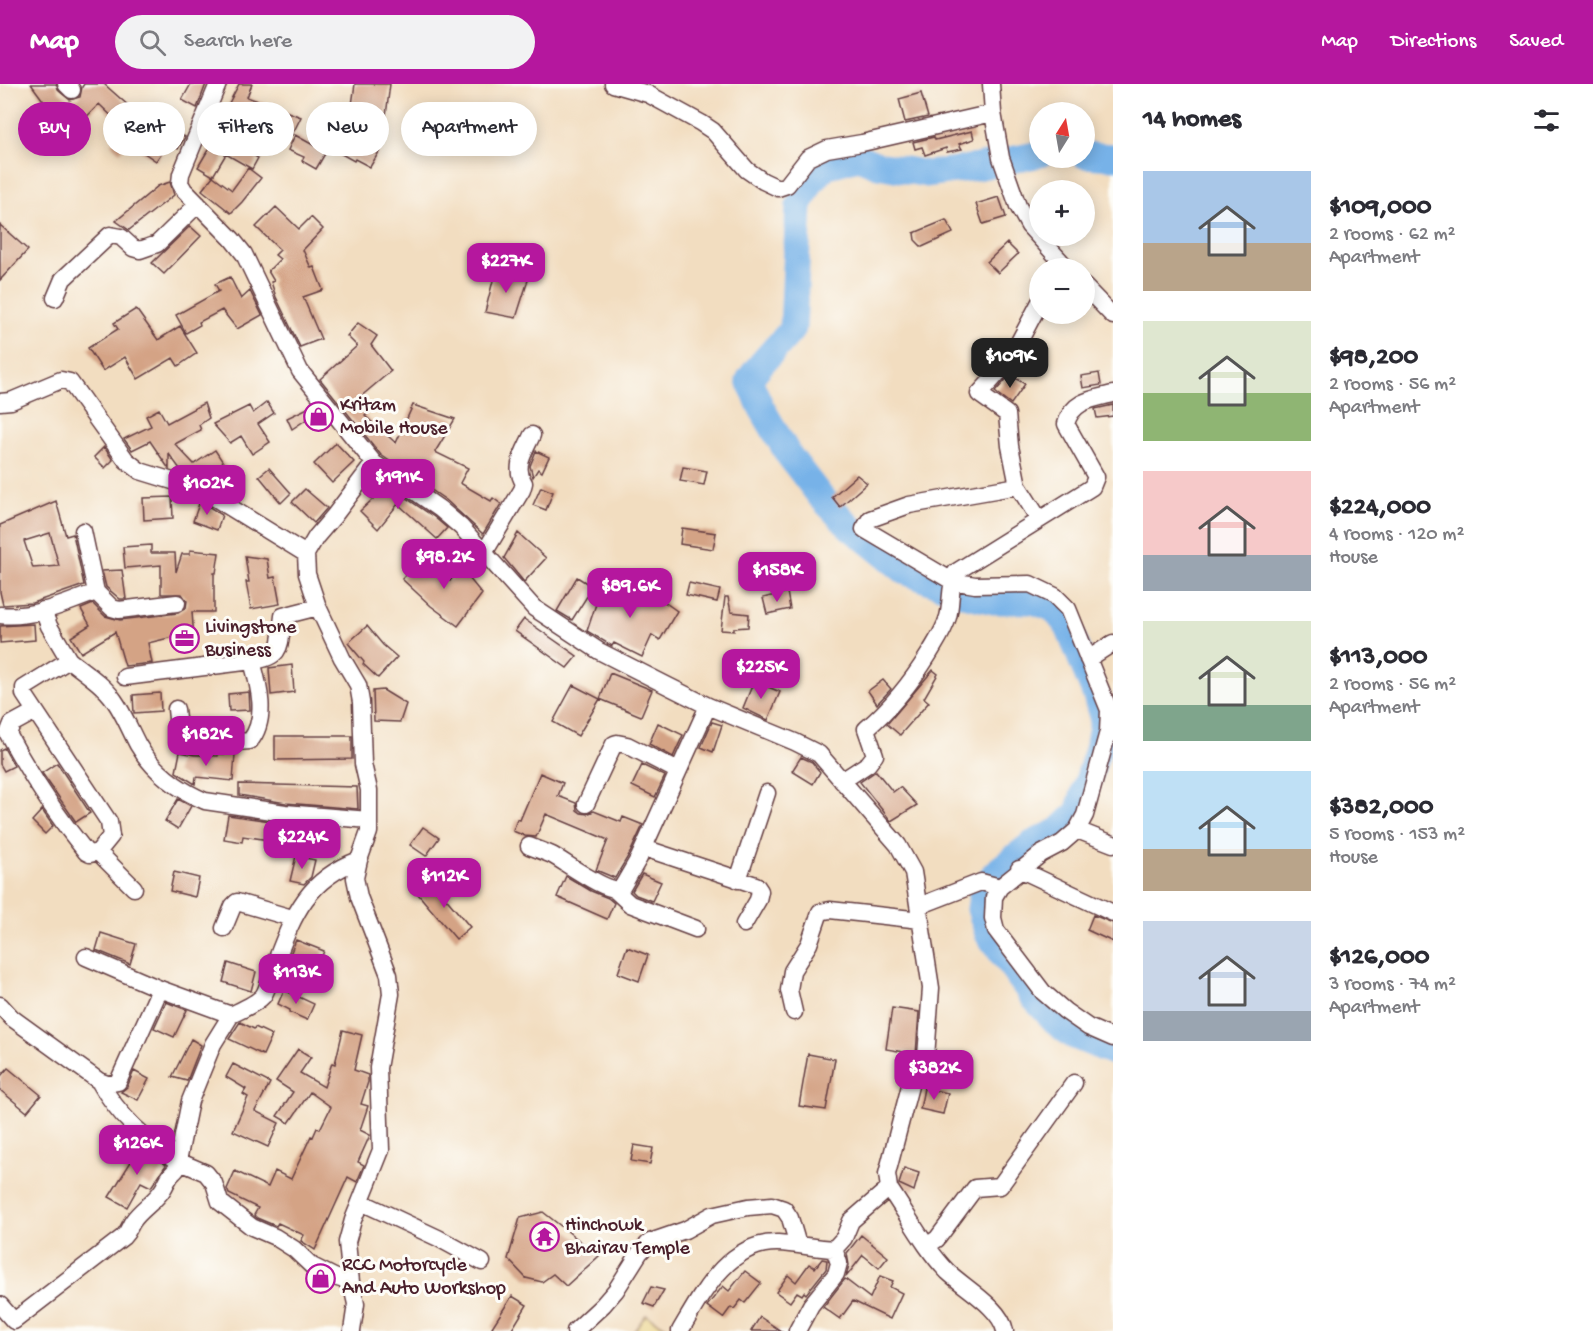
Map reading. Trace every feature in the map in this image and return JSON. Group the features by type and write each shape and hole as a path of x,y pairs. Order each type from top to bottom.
{"street":[{"path":"218,84 181,174 180,183 244,254 300,371 374,463 440,508 461,527 534,608 599,651 708,706 819,754 898,845 913,872 931,988 926,1058 911,1082 887,1174 889,1188 947,1271 996,1313 1004,1323 1005,1331"},
{"path":"614,84 648,93 701,123 713,131 747,170 778,188 788,185 808,158 827,149 993,113"},
{"path":"991,84 993,113 1004,165 1018,206 1029,226 1055,258"},
{"path":"54,298 63,279 110,235 121,237 133,248 140,250 157,244 198,204"},
{"path":"1095,297 1113,316"},
{"path":"1029,323 1009,361 979,394 1006,414 1018,486 1039,519"},
{"path":"0,402 11,401 61,380 70,382 126,460 140,471 202,490 306,554"},
{"path":"842,781 868,764 875,755 866,729 909,685 943,631 949,615 952,581 956,572 1092,488 1096,477 1066,424 1068,415 1080,402 1113,394"},
{"path":"484,553 522,490 524,483 518,471 519,464 532,435"},
{"path":"352,1331 356,1304 347,1242 353,1220 381,1150 378,1068 391,994 389,975 359,897 355,879 369,832 369,790 363,764 361,702 358,685 342,658 318,607 307,574 306,554 316,537 374,463"},
{"path":"1018,486 909,505 870,519 864,529 952,581 975,585 1030,584 1056,596 1068,609 1109,710 1110,731 1084,815 1077,830 1062,843 1019,869 1000,887 994,897 993,918 996,930 1043,992 1088,1027 1113,1038"},
{"path":"83,531 96,592 112,608 119,610 177,603"},
{"path":"0,615 9,616 43,610 96,592"},
{"path":"125,677 269,659 278,651 283,616 318,607"},
{"path":"43,610 49,626 69,660 107,691 153,767 168,780 205,801 285,813 369,820"},
{"path":"1088,659 1113,644"},
{"path":"34,712 12,723 8,728 8,734 26,768 66,826 86,852 90,854 98,852 111,836 109,822 24,694 24,688 69,660"},
{"path":"176,710 179,737 184,743 194,745 250,741 255,734 260,706 260,690 252,661"},
{"path":"616,891 621,890 644,848 708,706"},
{"path":"586,804 614,744 627,745 678,771"},
{"path":"738,880 767,792"},
{"path":"1077,830 1113,844"},
{"path":"529,846 554,856 616,891 630,904 696,929"},
{"path":"644,848 756,885 760,891 758,900 744,924"},
{"path":"98,852 134,888"},
{"path":"0,1305 9,1326 123,1237 130,1229 132,1222 162,1190 168,1176 176,1170 190,1101 213,1044 231,1015 263,996 292,918 327,875 359,860"},
{"path":"1019,869 1113,913"},
{"path":"794,1012 789,981 792,971 809,944 820,912 830,910 920,913 981,882 1000,887"},
{"path":"224,928 233,906 237,903 292,918"},
{"path":"86,957 231,1015"},
{"path":"2,1012 99,1081 107,1084 117,1082 160,988"},
{"path":"99,1081 122,1116 156,1146 178,1161 206,1173 214,1183 220,1202 252,1227 294,1249 312,1266 334,1277 351,1282"},
{"path":"928,1245 937,1239 975,1188 1000,1186 1074,1083"},
{"path":"834,1249 844,1238 851,1221 889,1188"},
{"path":"361,1202 438,1238 482,1262"},
{"path":"575,1331 609,1298 640,1252 650,1242 685,1230 711,1215 748,1207 772,1205 784,1209 790,1218 798,1245"},
{"path":"680,1331 704,1290 727,1262 750,1249 776,1243 834,1249"},
{"path":"796,1331 811,1305 836,1274 839,1263 834,1249"}],"sand":[{"path":"646,1315 672,1331 634,1331"}],"building":[{"path":"31,84 56,84 59,91 70,100 80,97 84,84 104,84 124,102 103,102 103,108 99,104 91,112 91,102 44,102"},
{"path":"191,84 206,84 199,102 197,102 197,108 182,100"},
{"path":"239,84 252,84 247,97 260,102 230,102"},
{"path":"355,84 390,84 388,102 352,102"},
{"path":"921,93 928,117 905,122 899,99"},
{"path":"294,114 301,117 294,131"},
{"path":"972,131 974,139 959,144 962,149 947,152 946,148 925,155 922,147 915,149 913,142 934,137 935,140"},
{"path":"295,135 306,141 306,156 324,156 316,169 302,161 304,157 294,153"},
{"path":"149,156 159,156 156,161"},
{"path":"204,156 225,156 213,176 198,167"},
{"path":"229,156 255,156 258,158 252,169"},
{"path":"345,156 377,156 370,167 355,159 354,161"},
{"path":"248,168 261,178 231,213 202,190 213,176 232,190"},
{"path":"170,182 174,195 129,230 116,221 158,186"},
{"path":"999,197 1006,217 983,224 976,204"},
{"path":"276,207 299,229 311,217 323,229 303,250 311,268 314,267 323,290 303,297 321,339 300,347 276,297 271,282 274,281 268,271 280,259 275,255 280,250 256,227"},
{"path":"946,220 953,233 922,247 915,240 914,233"},
{"path":"0,225 28,250 0,280"},
{"path":"190,226 201,236 164,274 152,263"},
{"path":"1007,243 1018,254 998,273 987,262"},
{"path":"496,269 529,277 516,318 485,312"},
{"path":"230,277 241,299 250,291 262,315 237,329 222,310 199,322 200,325 186,333 176,315 219,291 215,284"},
{"path":"136,309 158,340 180,326 197,353 178,366 173,358 138,379 125,357 103,371 88,348 118,329 114,323"},
{"path":"358,323 377,336 371,345 391,371 359,398 371,410 365,416 396,443 413,405 455,419 435,452 468,468 460,483 491,501 493,498 501,504 483,534 446,500 381,455 320,379 357,346 347,336"},
{"path":"1099,373 1101,385 1083,388 1081,376"},
{"path":"1010,375 1025,384 1011,404 995,392"},
{"path":"267,402 274,413 258,424 270,442 252,454 241,436 230,443 213,424 249,406 253,413"},
{"path":"204,403 209,418 199,425 201,430 175,444 194,464 215,450 240,488 229,494 207,481 183,473 169,454 169,469 150,441 132,450 124,439 151,426 146,416 159,409 167,423"},
{"path":"314,405 319,411 292,429 287,418"},
{"path":"1113,405 1113,416 1097,418 1095,409"},
{"path":"336,443 354,462 332,483 314,464"},
{"path":"104,447 113,460 105,468 94,457"},
{"path":"536,451 549,457 542,472 538,469 533,477 530,466"},
{"path":"683,467 707,471 704,485 680,481"},
{"path":"269,468 291,493 281,503 259,476"},
{"path":"857,475 867,483 840,507 832,497"},
{"path":"381,481 447,528 437,539 398,504 378,529 360,511 373,499 370,497"},
{"path":"541,487 553,492 546,510 533,505"},
{"path":"305,489 327,508 314,523 292,502"},
{"path":"172,497 173,518 144,520 143,498"},
{"path":"56,501 66,536 73,534 84,585 32,603 3,605 0,592 0,525","holes":["50,533 59,566 33,568 24,541"]},
{"path":"200,501 222,515 217,530 193,521"},
{"path":"682,528 716,533 713,549 680,544"},
{"path":"518,533 546,558 524,582 504,558"},
{"path":"151,545 151,553 175,553 176,572 182,554 190,554 190,550 219,553 216,573 214,573 214,612 192,612 194,639 173,641 173,637 148,643 152,663 125,666 115,632 81,653 71,637 90,625 81,609 93,604 105,616 120,620 178,613 186,608 187,601 182,594 161,594 161,565 125,568 123,547"},
{"path":"245,556 267,559 270,578 275,577 280,604 251,609 246,582 249,582"},
{"path":"424,557 450,581 460,567 482,594 458,626 431,606 402,579"},
{"path":"122,570 126,599 120,599 106,587 102,571"},
{"path":"577,577 593,587 572,620 557,611"},
{"path":"619,581 653,602 655,599 660,599 677,611 660,640 652,635 642,657 614,643 612,646 587,631 600,592 609,599"},
{"path":"689,583 720,590 717,602 686,595"},
{"path":"787,592 790,609 767,614 763,598"},
{"path":"725,597 728,597 731,612 749,614 748,627 734,628 734,631 721,630"},
{"path":"524,619 577,656 567,668 515,631"},
{"path":"34,624 35,640 0,643 0,626"},
{"path":"367,626 397,657 378,678 363,664 364,662 348,643"},
{"path":"292,665 294,692 271,695 269,668"},
{"path":"933,670 938,674 924,698 929,702 900,735 887,724"},
{"path":"610,673 652,690 641,716 600,699"},
{"path":"883,680 891,689 877,704 868,691"},
{"path":"754,681 780,692 768,720 743,708"},
{"path":"573,685 600,699 578,736 553,722"},
{"path":"383,690 406,704 400,722 374,721 373,691"},
{"path":"249,692 250,710 229,711 228,694"},
{"path":"160,693 161,711 134,713 133,695"},
{"path":"712,722 722,725 713,752 701,747"},
{"path":"658,723 683,735 673,757 649,744"},
{"path":"275,736 352,736 352,759 275,760"},
{"path":"4,748 14,766 4,771 0,764 0,750"},
{"path":"180,752 218,756 218,754 235,754 233,781 196,777 195,784 176,772"},
{"path":"801,757 812,762 820,772 813,784 792,771"},
{"path":"57,763 90,813 76,822 42,773"},
{"path":"642,765 665,776 655,797 632,786"},
{"path":"876,771 893,792 900,787 917,805 891,821 860,782"},
{"path":"540,773 563,783 558,796 576,803 577,810 581,813 587,814 594,811 621,822 623,817 643,825 615,878 596,870 608,840 546,814 536,837 525,836 513,831"},
{"path":"239,784 357,787 358,809 286,803 239,795"},
{"path":"178,799 191,806 178,829 165,821"},
{"path":"42,810 53,826 45,834 32,821"},
{"path":"228,815 277,822 275,841 243,836 242,842 224,839"},
{"path":"423,827 439,838 426,856 410,845"},
{"path":"296,856 315,860 311,877 304,884 290,881"},
{"path":"174,872 199,878 195,897 170,891"},
{"path":"642,874 661,882 652,901 632,891"},
{"path":"566,876 614,903 607,919 557,897"},
{"path":"436,879 448,893 444,896 470,927 456,939 418,894"},
{"path":"1093,915 1113,923 1113,942 1087,930"},
{"path":"101,933 136,944 130,964 96,950"},
{"path":"296,940 324,951 316,971 289,957"},
{"path":"627,947 648,955 639,981 618,973"},
{"path":"228,963 256,972 251,991 223,982"},
{"path":"284,990 314,1004 307,1020 278,1004"},
{"path":"166,1002 187,1010 174,1037 154,1028"},
{"path":"892,1008 919,1012 916,1054 886,1049"},
{"path":"240,1022 272,1035 263,1055 229,1039"},
{"path":"343,1030 362,1035 354,1070 368,1075 361,1104 368,1106 360,1130 370,1135 358,1162 364,1165 357,1182 348,1177 315,1250 301,1241 304,1235 278,1223 276,1226 257,1218 254,1215 258,1208 229,1194 227,1189 235,1171 268,1187 275,1171 291,1179 311,1136 313,1137 317,1128 320,1129 331,1107 310,1092 289,1123 277,1116 293,1092 276,1081 298,1049 311,1057 300,1073 324,1087 332,1063 335,1064"},
{"path":"191,1039 201,1045 187,1081 172,1077"},
{"path":"808,1054 835,1059 826,1110 799,1106"},
{"path":"233,1064 270,1083 255,1111 279,1123 268,1147 233,1131 248,1097 243,1094 246,1089 226,1077"},
{"path":"8,1068 41,1095 27,1112 0,1090 0,1077"},
{"path":"134,1071 149,1079 138,1100 121,1092 127,1087"},
{"path":"924,1088 948,1093 943,1114 920,1109"},
{"path":"634,1145 653,1148 650,1164 631,1161"},
{"path":"140,1147 166,1165 151,1187 141,1182 127,1207 109,1197"},
{"path":"904,1168 919,1173 914,1191 899,1184"},
{"name":"Hinchowk Bhairav Temple","path":"543,1212 599,1256 566,1286 553,1274 542,1282 526,1278 508,1259 520,1218"},
{"path":"861,1235 888,1257 879,1268 863,1255 846,1277 849,1265 847,1253"},
{"path":"822,1259 827,1260 826,1269 806,1294 804,1292 802,1295 797,1292 790,1302 776,1292 788,1275 796,1282 809,1264 815,1268"},
{"path":"745,1271 761,1283 745,1303 741,1300 734,1309 731,1307 723,1318 707,1306 723,1286 729,1291"},
{"path":"880,1276 893,1281 890,1287 902,1293 890,1319 853,1301 840,1319 823,1307 845,1279 870,1298"},
{"path":"651,1287 664,1290 654,1307 643,1303"},
{"path":"512,1296 527,1305 511,1331 498,1331 492,1327"},
{"path":"760,1317 781,1331 751,1331"}],"waterway":[{"path":"1029,156 927,174 878,165 858,157 826,166 811,182 799,206 793,328 749,380 761,407 788,454 820,496 850,527 906,572 964,594 994,601 1033,601 1054,609 1068,627 1096,696 1103,720 1098,749 1078,812 1059,831 1032,844 995,873 983,890 980,909 988,934 1033,997 1059,1025 1074,1036 1113,1052"},
{"path":"1095,156 1113,157"}],"place":[{"name":"Kritam Mobile House","path":"319,417"},
{"name":"Livingstone Business","path":"184,639"},
{"name":"Hinchowk Bhairav Temple","path":"544,1237"},
{"name":"RCC Motorcycle And Auto Workshop","path":"321,1278"}]}
